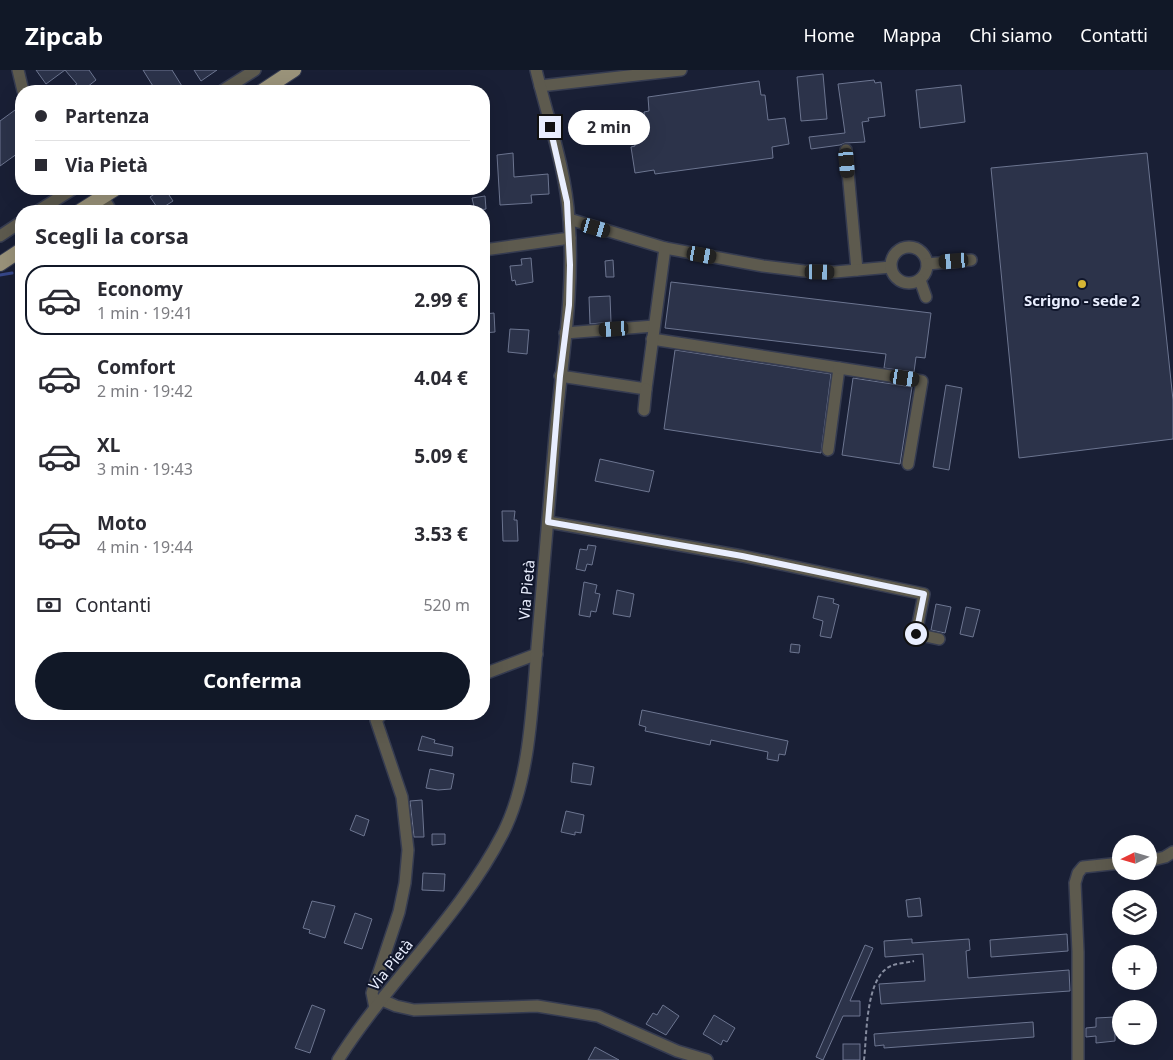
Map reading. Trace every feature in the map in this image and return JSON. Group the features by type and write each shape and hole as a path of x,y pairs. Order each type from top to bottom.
{"main road":[{"path":"271,85 294,70"},
{"path":"90,205 106,195"},
{"path":"0,264 15,254"}],"street":[{"path":"18,70 22,85"},
{"path":"231,85 255,70"},
{"name":"Via Pietà","path":"338,1060 378,1004 464,898 504,832 516,802 523,773 537,654 560,376 569,305 569,219 562,178 536,70"},
{"path":"540,86 681,70"},
{"path":"846,150 857,270"},
{"path":"48,205 63,195"},
{"path":"103,197 108,205"},
{"path":"569,219 665,248 804,271 891,267"},
{"path":"0,236 15,226"},
{"path":"490,249 570,238"},
{"path":"908,247 919,249 923,253 927,264 927,270 920,280 910,283 899,280 891,267 891,261 897,251 908,247"},
{"path":"644,410 665,248"},
{"path":"927,264 970,260"},
{"path":"920,280 926,297"},
{"path":"566,332 654,326"},
{"path":"652,339 922,381 908,464"},
{"path":"828,450 839,368"},
{"path":"560,376 646,389"},
{"path":"548,522 742,556 924,594 916,634 939,639"},
{"path":"490,672 537,654"},
{"path":"380,720 402,797 408,850 405,883 399,912 372,993 378,1004 414,1010 537,1006 598,1016 677,1051 707,1060"},
{"path":"1158,859 1166,857 1173,852"},
{"path":"1078,1060 1078,952 1075,883 1078,873 1082,868 1112,863"},
{"path":"677,1051 688,1060"}],"path":[{"path":"864,1060 867,1023 876,982 883,971 891,966 914,961"}],"building":[{"path":"36,70 65,70 46,84"},
{"path":"65,70 89,70 96,80 90,85 75,85 77,84"},
{"path":"143,70 172,70 181,85 152,85"},
{"path":"194,70 217,70 201,81"},
{"path":"823,74 827,119 801,121 797,77"},
{"path":"874,80 875,83 881,82 885,116 868,118 869,121 862,122 865,142 845,143 811,149 809,137 845,133 838,84"},
{"path":"759,81 761,95 765,95 768,120 785,118 789,144 772,147 773,158 655,174 654,170 635,173 631,147 635,146 634,139 647,137 644,112 649,111 648,97"},
{"path":"961,85 965,122 920,128 916,90"},
{"path":"15,110 15,155 0,166 0,121"},
{"path":"513,153 514,177 548,174 549,194 531,195 532,203 500,205 497,155"},
{"name":"Scrigno - sede 2","path":"1147,153 1173,400 1173,439 1019,458 991,168"},
{"path":"153,195 169,195 173,201 167,205 156,205 150,197"},
{"path":"485,196 486,205 474,205 472,198"},
{"path":"531,258 533,282 516,285 515,280 512,281 510,266 522,265 521,259"},
{"path":"613,260 614,277 606,277 605,261"},
{"path":"671,282 931,313 925,358 916,357 914,372 884,368 886,354 665,328"},
{"path":"610,296 611,322 590,324 589,297"},
{"path":"490,313 494,313 495,332 490,332"},
{"path":"510,329 529,330 527,354 508,352"},
{"path":"675,350 831,374 821,453 664,429"},
{"path":"853,378 912,387 900,464 842,455"},
{"path":"946,385 962,388 949,470 933,467"},
{"path":"600,459 654,471 649,492 595,481"},
{"path":"502,511 515,511 514,520 517,520 518,541 503,541"},
{"path":"588,545 596,546 592,565 587,564 585,571 576,569 580,549 587,550"},
{"path":"584,582 597,585 595,593 600,594 596,612 591,611 590,617 579,615"},
{"path":"617,590 634,594 630,617 613,614"},
{"path":"818,596 834,599 833,603 839,605 831,638 820,636 823,621 813,618"},
{"path":"936,604 951,607 945,633 931,630"},
{"path":"966,607 980,610 973,637 960,634"},
{"path":"791,644 800,645 799,653 790,652"},
{"path":"642,710 788,741 785,755 779,754 778,761 767,759 768,752 711,740 710,745 645,731 646,727 639,725"},
{"path":"422,736 435,740 434,743 453,747 452,756 418,750"},
{"path":"573,763 594,767 591,785 571,782"},
{"path":"430,769 454,774 451,789 438,790 426,788"},
{"path":"422,800 424,837 414,837 410,801"},
{"path":"566,811 584,815 581,833 575,832 575,835 561,832"},
{"path":"356,815 369,820 364,836 350,830"},
{"path":"432,834 445,834 445,844 432,845"},
{"path":"423,873 445,874 444,891 422,890"},
{"path":"920,898 922,916 908,917 906,900"},
{"path":"312,901 335,906 325,938 309,933 310,930 303,928"},
{"path":"355,913 372,919 362,949 344,943"},
{"path":"1067,934 1068,951 991,957 990,940"},
{"path":"912,939 912,943 969,939 970,950 966,951 968,978 1069,970 1070,991 881,1004 879,984 925,981 923,954 885,957 884,941"},
{"path":"865,945 873,948 850,1001 860,1001 860,1016 843,1016 823,1060 816,1057"},
{"path":"312,1005 325,1010 310,1053 295,1048"},
{"path":"663,1005 679,1016 666,1035 646,1024 653,1013 657,1015"},
{"path":"714,1015 735,1028 727,1042 723,1040 721,1045 703,1034"},
{"path":"1112,1017 1112,1041 1096,1043 1096,1036 1086,1037 1086,1028 1096,1027 1096,1018"},
{"path":"1033,1022 1034,1037 884,1048 884,1045 875,1046 874,1034"},
{"path":"843,1044 860,1044 860,1060 843,1060"},
{"path":"595,1047 619,1060 588,1060"}],"waterway":[{"path":"0,275 12,273"}],"place":[{"name":"Scrigno - sede 2","path":"1082,284"}],"route":[{"path":"550,127 567,202 570,265 569,305 560,376 548,522 588,527 742,556 924,594 916,634"}]}
